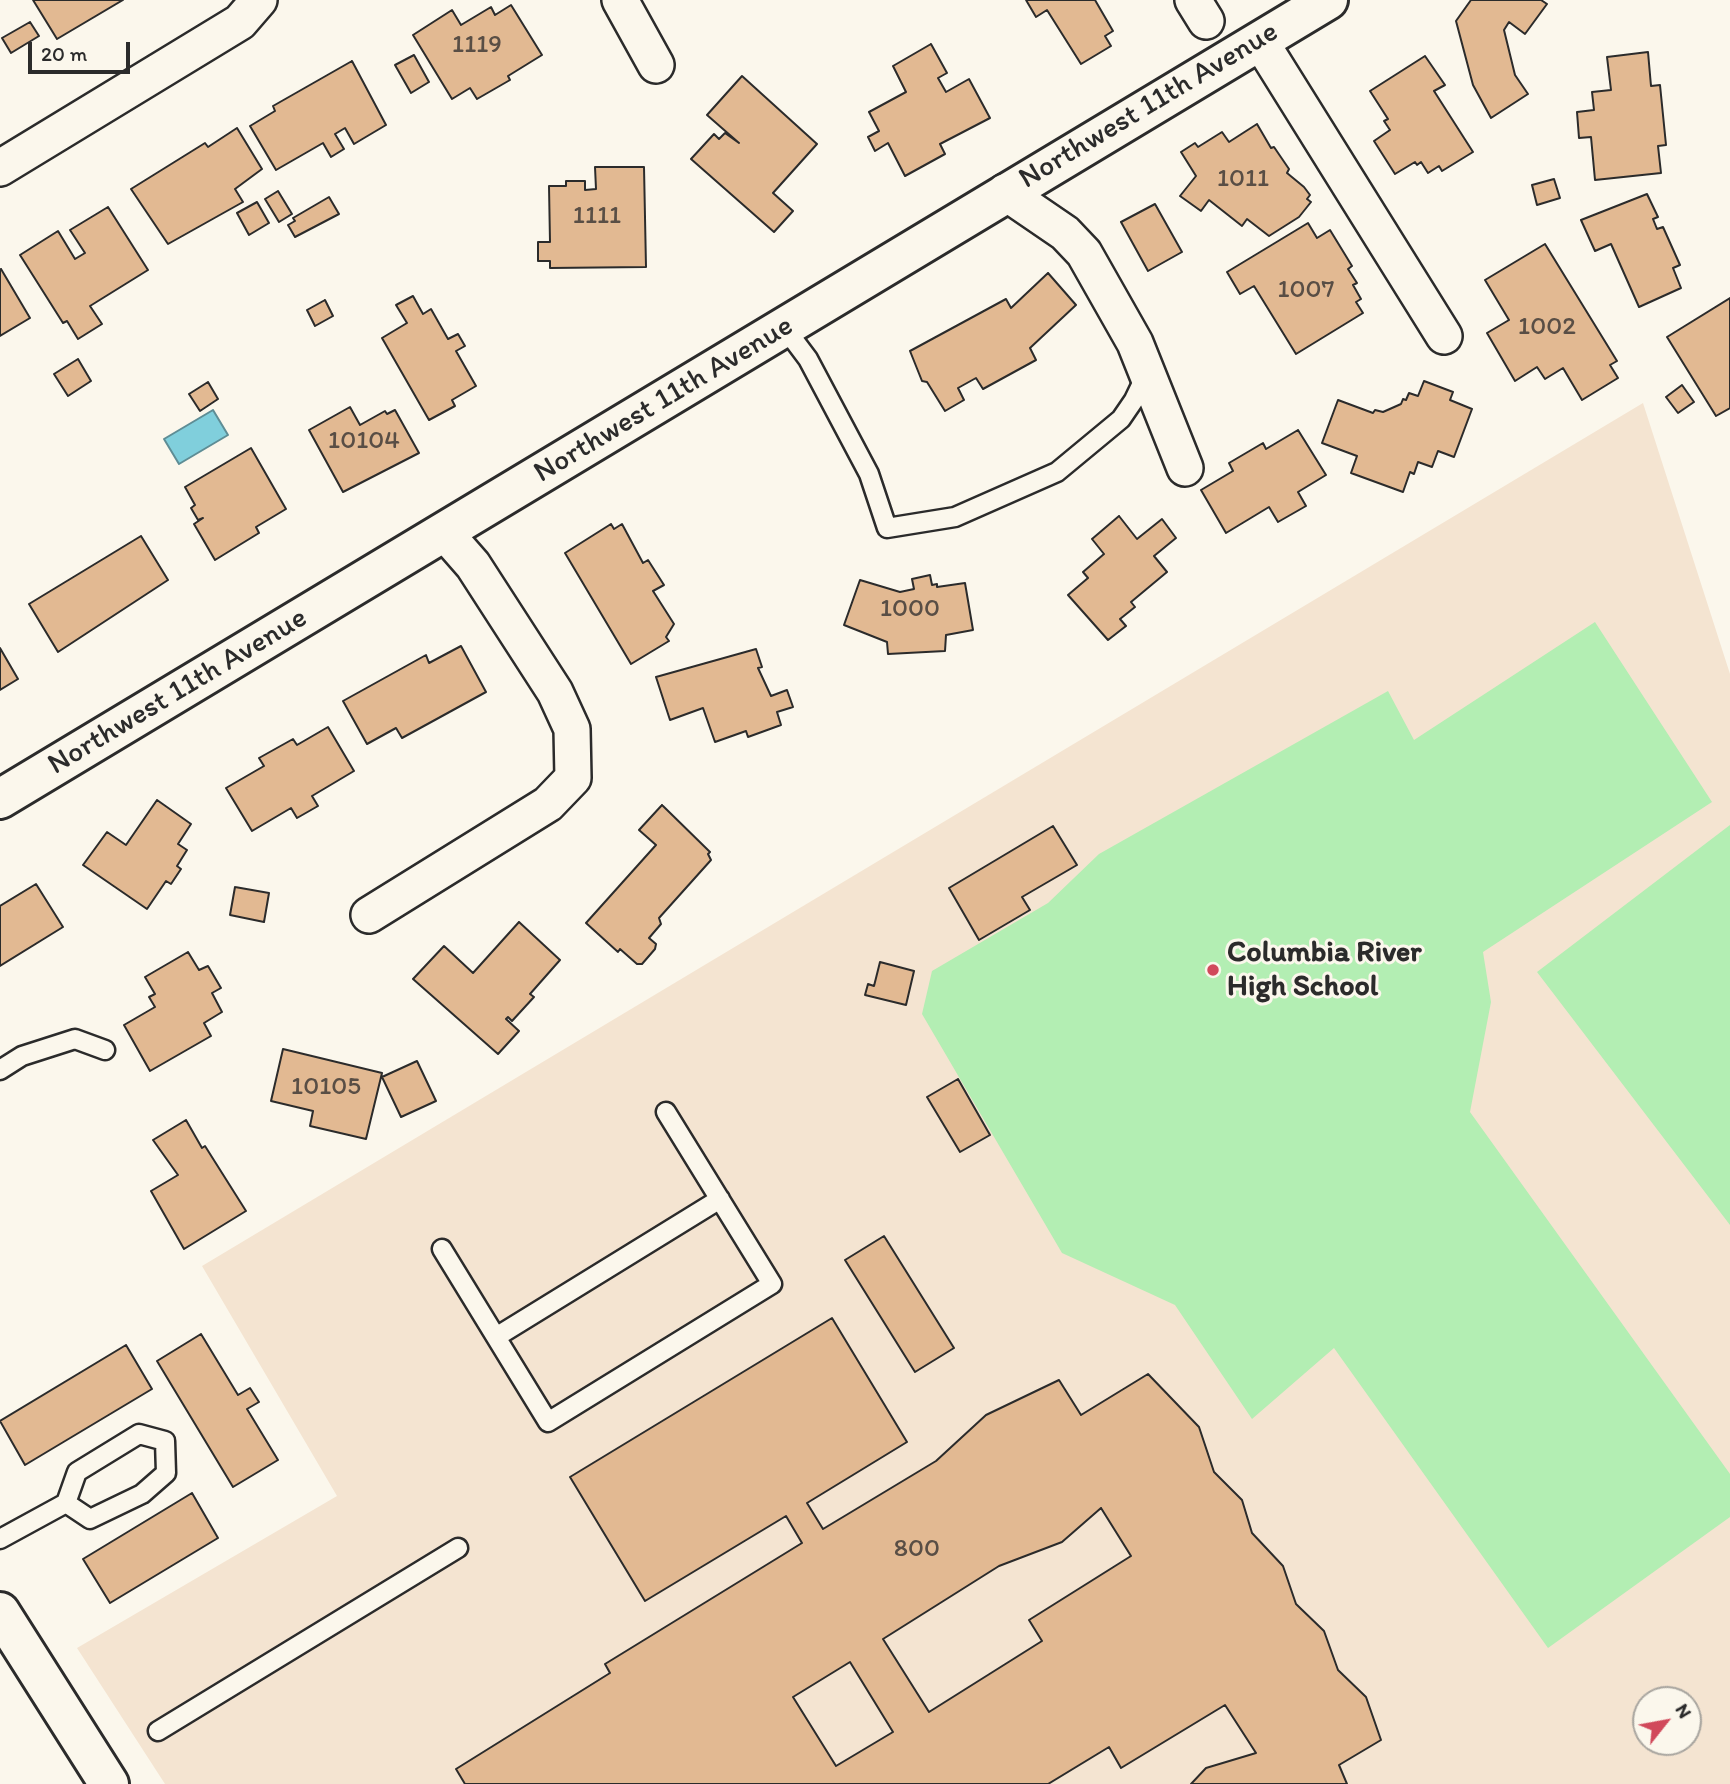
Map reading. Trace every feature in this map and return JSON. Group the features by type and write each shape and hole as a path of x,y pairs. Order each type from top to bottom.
{"street":[{"path":"0,168 240,22 259,0"},
{"path":"620,0 656,65"},
{"name":"Northwest 11th Avenue","path":"0,799 1328,0"},
{"path":"1260,41 1444,336"},
{"path":"1005,192 1065,233 1084,253 1135,343 1185,468"},
{"path":"369,915 548,804 573,778 572,729 555,692 473,565 445,533"},
{"path":"0,1612 108,1784"}],"lane":[{"path":"784,327 808,359 869,474 887,528 956,517 1057,472 1121,419 1147,373"},
{"path":"0,1070 22,1056 75,1039 105,1050"},
{"path":"442,1249 548,1422 772,1284 666,1112"},
{"path":"496,1337 720,1199"},
{"path":"0,1539 66,1503 78,1472 139,1434 166,1441 166,1473 142,1494 90,1519 66,1503"},
{"path":"158,1731 458,1548"}],"shaded area":[{"name":"Columbia River High School","path":"1643,403 1730,674 1730,1784 165,1784 77,1648 337,1496 202,1266"}],"green space":[{"path":"1595,622 1712,802 1483,952 1491,1002 1470,1112 1730,1474 1730,1517 1548,1648 1334,1348 1252,1419 1175,1305 1062,1253 922,1014 932,971 1048,903 1099,854 1388,691 1414,740"},
{"path":"1730,825 1730,1225 1537,972"}],"water":[{"path":"213,410 228,435 179,464 164,439"}],"building":[{"path":"33,0 123,0 57,39"},
{"path":"1026,0 1095,0 1113,31 1105,36 1111,46 1081,64 1047,10 1036,17"},
{"path":"1471,0 1541,0 1547,4 1525,34 1509,22 1504,30 1515,75 1528,94 1491,118 1473,85 1456,21"},
{"path":"511,5 542,55 508,76 510,80 477,99 470,88 452,99 413,35 452,10 461,25 491,7 495,15"},
{"path":"30,22 39,36 11,53 2,38"},
{"path":"931,44 947,73 938,78 946,92 969,79 990,118 940,144 945,154 905,176 888,143 875,151 868,137 879,131 869,112 906,92 893,66"},
{"path":"1648,52 1651,86 1660,85 1666,145 1658,146 1661,173 1595,180 1591,137 1579,138 1577,112 1594,110 1592,92 1611,90 1607,57"},
{"path":"414,55 429,82 411,93 395,65"},
{"path":"1425,56 1445,85 1434,91 1473,152 1442,171 1439,166 1428,173 1421,162 1417,165 1415,162 1395,174 1374,141 1390,130 1384,121 1388,119 1370,91"},
{"path":"352,61 386,125 354,144 345,128 335,134 344,149 331,157 323,143 276,170 250,126 275,111 273,106"},
{"path":"742,76 817,144 773,193 793,211 774,232 691,159 714,134 719,139 725,133 739,143 707,115"},
{"path":"1257,124 1271,148 1274,147 1289,169 1287,173 1304,187 1310,195 1307,199 1311,202 1299,217 1269,236 1247,219 1242,226 1209,200 1201,211 1180,196 1196,176 1181,152 1195,143 1198,147 1222,132 1229,142"},
{"path":"237,128 262,169 235,189 243,202 168,244 131,189 205,143 208,147"},
{"path":"595,167 644,167 646,267 550,268 550,261 538,261 538,242 550,242 549,186 566,186 566,181 585,181 585,190 596,189"},
{"path":"1554,179 1560,198 1537,205 1532,185"},
{"path":"278,191 292,214 279,222 265,199"},
{"path":"1647,194 1658,217 1653,219 1657,229 1663,227 1680,265 1673,268 1681,288 1639,307 1611,244 1595,251 1581,220"},
{"path":"329,197 339,214 295,237 288,225 295,221 293,218"},
{"path":"257,202 269,223 249,235 237,213"},
{"path":"1155,204 1182,252 1148,271 1121,222"},
{"path":"108,207 148,270 90,306 102,324 78,339 67,321 63,323 20,255 58,231 75,259 85,253 70,230"},
{"path":"1308,223 1317,238 1330,230 1352,266 1348,269 1357,283 1353,285 1361,299 1356,302 1363,313 1296,354 1254,286 1240,294 1227,272"},
{"path":"1545,244 1617,361 1610,365 1618,378 1582,400 1563,368 1545,379 1537,367 1515,381 1487,333 1509,320 1485,280"},
{"path":"0,270 30,318 0,336"},
{"path":"1048,273 1076,305 1030,348 1036,360 983,389 976,378 958,388 964,400 945,411 927,382 922,381 910,351 1006,299 1011,308"},
{"path":"413,296 423,314 431,309 448,339 458,334 465,346 456,351 476,386 452,400 455,406 429,420 382,338 407,323 396,305"},
{"path":"1730,298 1730,408 1716,416 1667,337"},
{"path":"325,300 333,316 315,326 307,310"},
{"path":"78,359 91,381 68,396 54,374"},
{"path":"1424,381 1453,392 1450,400 1472,409 1454,457 1438,451 1432,467 1418,462 1414,474 1410,472 1403,492 1351,473 1357,456 1322,443 1338,400 1373,413 1375,410 1383,412 1401,404 1409,393 1418,396"},
{"path":"208,382 218,399 200,411 189,394"},
{"path":"1682,385 1694,402 1678,413 1666,397"},
{"path":"350,407 360,425 385,411 387,414 395,410 419,453 343,492 309,430"},
{"path":"1298,430 1326,475 1298,492 1306,506 1278,522 1269,507 1226,533 1201,490 1233,471 1229,463 1263,443 1266,449"},
{"path":"251,448 286,509 256,527 259,533 215,560 194,524 203,518 198,520 191,508 195,505 185,487"},
{"path":"1119,516 1137,539 1162,519 1176,538 1154,556 1167,572 1131,602 1135,607 1120,619 1126,626 1108,640 1068,595 1088,578 1083,572 1104,554 1092,539"},
{"path":"611,524 614,529 622,524 643,563 648,560 664,585 653,591 674,624 666,637 669,641 631,664 565,553"},
{"path":"141,536 168,580 58,652 29,604"},
{"path":"930,575 932,585 937,584 937,587 965,583 973,630 946,635 945,651 888,654 887,642 844,625 860,580 900,592 914,589 912,579"},
{"path":"461,646 486,692 402,738 396,728 367,744 343,701 426,655 429,663"},
{"path":"0,648 18,679 0,690"},
{"path":"756,649 762,667 758,668 771,696 787,690 793,707 777,712 781,725 748,737 746,731 715,742 703,708 670,720 656,677"},
{"path":"328,727 354,771 312,796 318,806 297,818 291,808 252,831 226,788 264,766 259,758 293,739 297,745"},
{"path":"157,800 191,824 178,844 187,850 177,866 181,869 171,884 166,881 147,909 83,865 107,832 126,845"},
{"path":"662,805 710,852 708,854 711,860 659,918 661,924 649,938 656,944 655,949 642,964 637,964 620,949 618,952 586,923 656,845 639,830"},
{"path":"1053,826 1077,865 1022,897 1030,910 979,940 949,888"},
{"path":"36,884 63,927 0,966 0,906"},
{"path":"235,887 269,893 264,922 230,915"},
{"path":"519,922 560,960 530,994 534,997 512,1021 508,1017 506,1019 519,1031 498,1054 413,979 444,946 473,973"},
{"path":"188,952 199,970 208,966 221,988 212,993 222,1012 204,1023 211,1036 150,1071 124,1025 155,1007 149,997 155,994 145,977"},
{"path":"880,962 914,971 906,1005 865,995 868,984 874,986"},
{"path":"283,1049 382,1073 366,1139 310,1126 313,1111 271,1101"},
{"path":"417,1061 436,1101 401,1117 382,1077"},
{"path":"958,1079 990,1135 960,1152 927,1097"},
{"path":"186,1120 246,1211 184,1249 151,1191 178,1175 153,1140"},
{"path":"884,1236 954,1348 915,1372 845,1260"},
{"path":"832,1318 907,1442 807,1503 823,1529 936,1461 986,1415 1059,1380 1081,1415 1148,1374 1199,1427 1214,1472 1242,1500 1252,1533 1283,1566 1296,1604 1324,1631 1338,1670 1366,1697 1381,1740 1339,1765 1347,1784 1191,1784 1206,1768 1256,1753 1225,1705 1121,1768 1109,1747 1048,1784 465,1784 456,1769 610,1673 605,1664 802,1543 786,1516 645,1601 570,1477","holes":["1101,1508 1131,1556 1029,1620 1042,1641 929,1712 883,1639 999,1566 1062,1542","850,1662 893,1732 836,1766 793,1697"]},
{"path":"201,1334 238,1395 250,1388 259,1402 247,1409 278,1460 233,1487 157,1361"},
{"path":"126,1345 152,1389 25,1465 0,1421"},
{"path":"192,1493 218,1538 110,1603 83,1559"}],"place":[{"name":"Columbia River High School","path":"1213,970"}]}
